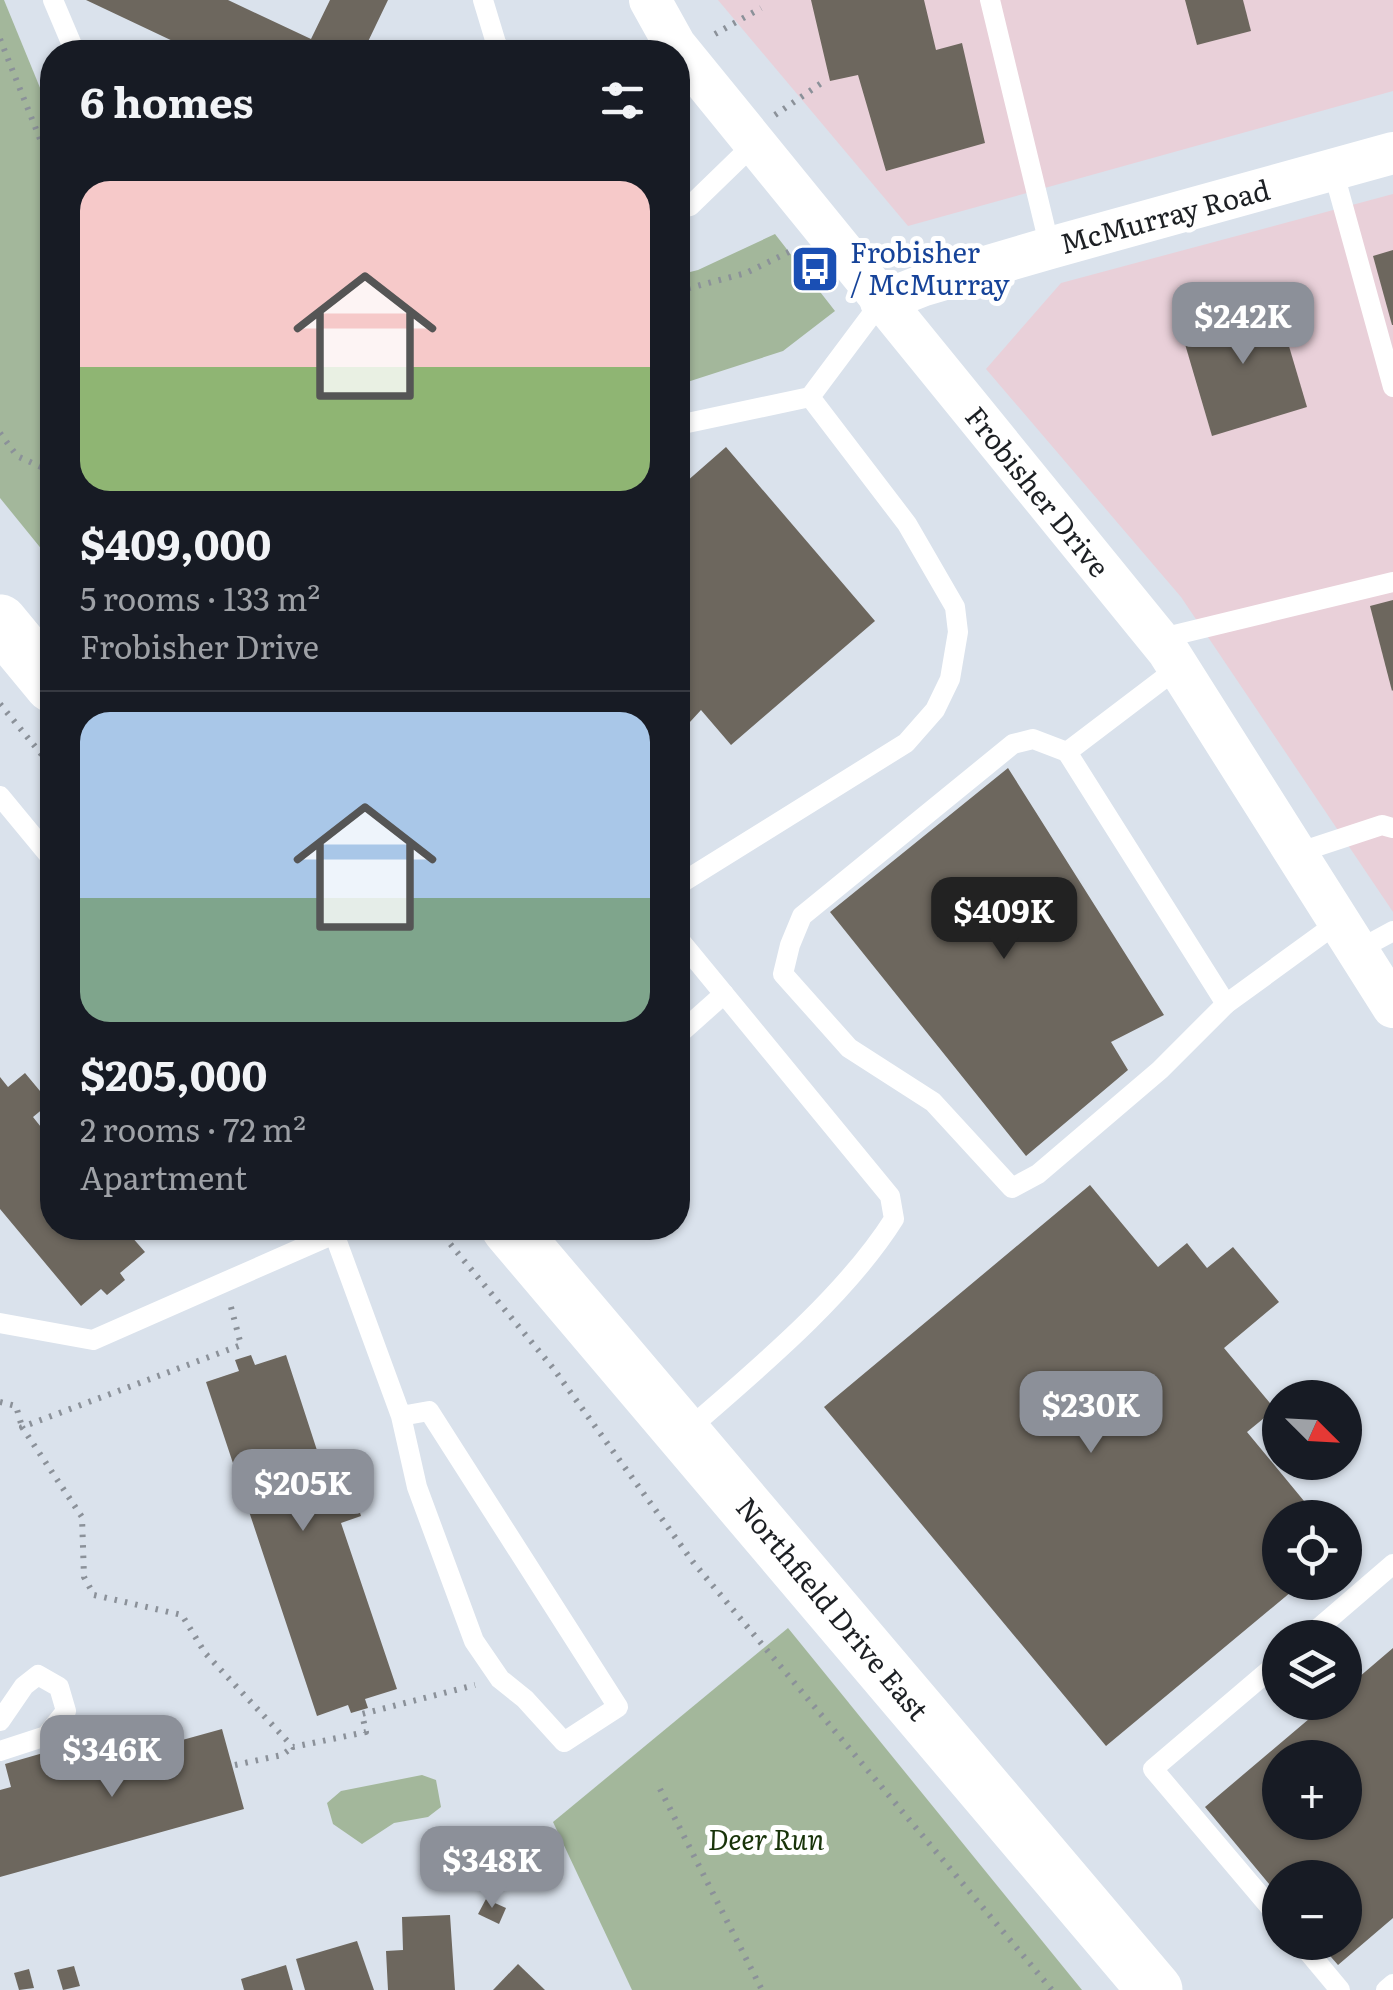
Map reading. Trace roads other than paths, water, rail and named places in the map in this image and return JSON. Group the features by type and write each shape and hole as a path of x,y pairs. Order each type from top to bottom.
{"main road":[{"path":"0,622 40,670"},
{"name":"Northfield Drive East","path":"519,1240 1154,1990"}],"street":[{"name":"Frobisher Drive","path":"650,0 674,40"},
{"name":"Frobisher Drive","path":"690,63 1168,653 1297,853 1364,934 1393,1007"},
{"name":"McMurray Road","path":"882,302 918,287 1050,248 1393,153"}],"lane":[{"path":"53,0 71,40"},
{"path":"483,0 495,40"},
{"path":"990,0 1050,248"},
{"path":"690,206 752,140"},
{"path":"1333,170 1393,387"},
{"path":"690,422 810,397 882,302"},
{"path":"690,878 906,743 935,710 950,679 958,632 955,607 907,524 810,397"},
{"path":"1067,752 1168,653 1393,582"},
{"path":"1226,1004 1067,752 1032,739 1013,744 802,916 783,974 849,1048 933,1102 1012,1188 1038,1174 1160,1070 1226,1004 1364,934"},
{"path":"0,796 40,845"},
{"path":"1297,853 1382,825 1393,828"},
{"path":"684,1433 823,1304 872,1254 894,1220 890,1196 690,953"},
{"path":"690,1024 724,994"},
{"path":"0,1323 92,1340 314,1240"},
{"path":"336,1240 401,1416 417,1487 474,1641 500,1678 564,1742 618,1706 429,1410 401,1416"},
{"path":"1329,1620 1393,1564"},
{"path":"0,1722 24,1686 38,1675 59,1686 66,1711 46,1736 0,1751"},
{"path":"1262,1676 1153,1769 1262,1898"},
{"path":"1315,1960 1340,1990"},
{"path":"1386,1990 1393,1984"}],"place":[{"name":"Frobisher / McMurray","path":"815,269"}],"park label":[{"name":"Deer Run","path":"766,1840"}]}
